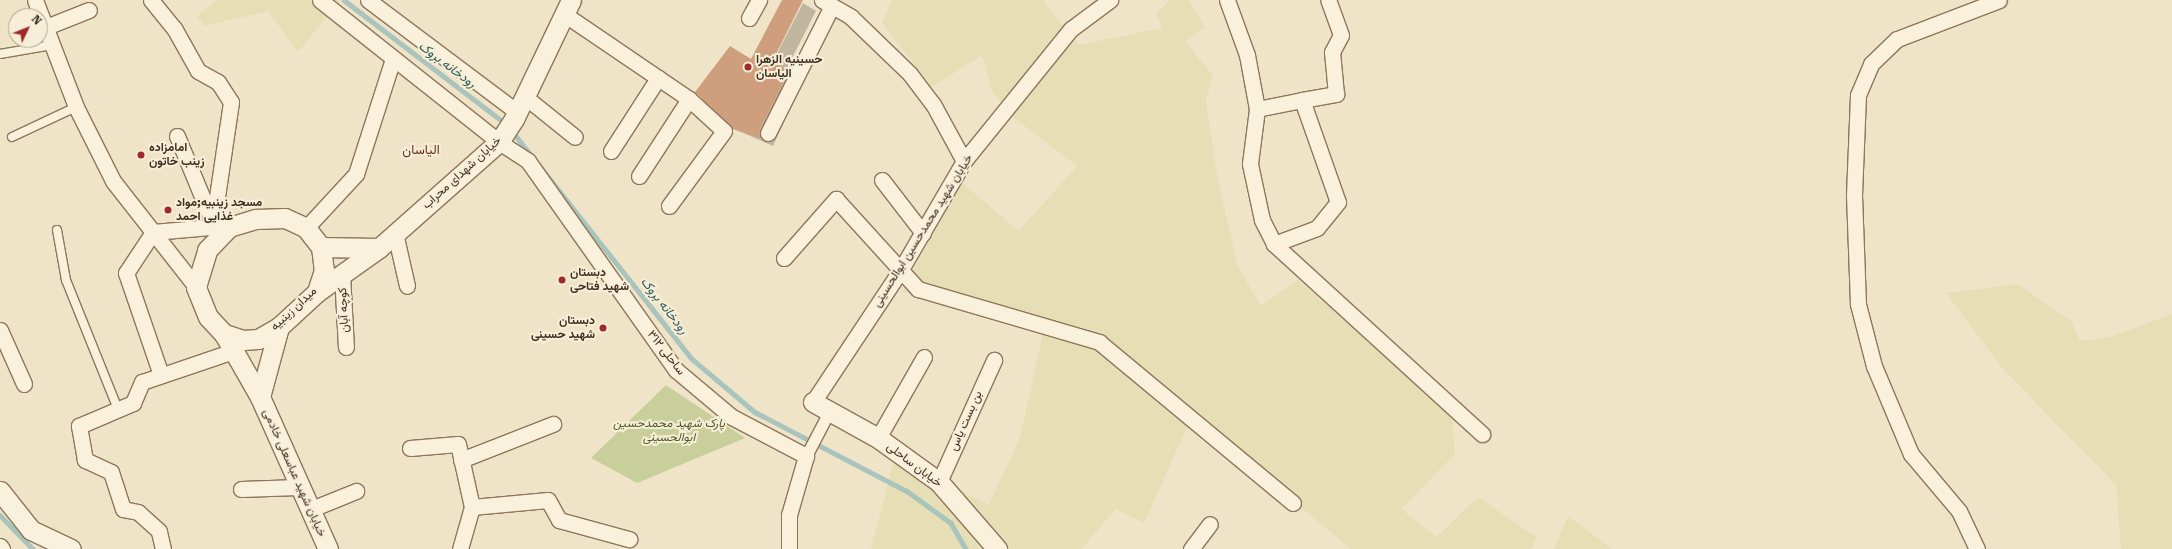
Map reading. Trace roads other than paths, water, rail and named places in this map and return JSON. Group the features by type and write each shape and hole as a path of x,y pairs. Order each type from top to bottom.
{"street":[{"path":"151,0 174,28 198,70 218,82 231,102 221,226 207,250 196,287"},
{"name":"ساحلی ۳۱۲","path":"320,0 393,59 528,161 676,370 732,418 806,456"},
{"path":"368,0 518,109 575,137"},
{"path":"749,18 759,0"},
{"name":"خیابان شهید محمدحسین ابوالحسینی","path":"813,402 900,271 964,161 1071,29 1110,0"},
{"path":"1227,0 1242,36 1257,109 1250,164 1262,220 1274,244 1482,434"},
{"path":"1257,109 1336,94 1332,52 1341,35 1328,0"},
{"path":"1977,549 1959,511 1911,454 1874,366 1858,304 1854,195 1858,95 1871,64 1897,39 1999,0"},
{"path":"768,133 827,3 851,17 910,74 933,104 964,161"},
{"path":"568,7 658,78 689,99 724,131 669,206"},
{"name":"خیابان شهدای محراب","path":"317,292 378,248 500,140 518,109 568,7"},
{"path":"48,26 89,10"},
{"path":"48,33 76,107 113,181 196,287 208,317 228,342 161,375 142,382 133,403 117,407 79,426 85,460 111,472 123,509 138,512 159,531 163,549"},
{"path":"306,228 356,174 393,59"},
{"path":"611,151 658,78"},
{"path":"639,176 689,99"},
{"path":"1274,244 1317,228 1338,202 1302,100"},
{"path":"177,136 221,226"},
{"path":"882,180 923,233"},
{"path":"784,258 836,199 918,289 1099,342 1293,504"},
{"path":"153,232 221,226 271,217 298,222 306,228 321,247 378,248"},
{"path":"153,232 126,273 161,375"},
{"path":"395,233 407,286"},
{"name":"میدان زینبیه","path":"228,342 250,340 279,327 317,292 324,270 321,247"},
{"name":"کوچه آبان","path":"342,274 346,347"},
{"name":"خیابان شهید عباسعلی خادمی","path":"260,397 279,327"},
{"path":"0,330 24,384"},
{"name":"خیابان شهید عباسعلی خادمی","path":"228,342 260,397 298,487 328,549"},
{"path":"878,438 924,357"},
{"name":"بن بست یاس","path":"939,482 994,360"},
{"name":"خیابان ساحلی","path":"813,402 878,438 939,482 997,549"},
{"path":"789,549 789,515 806,456 829,412"},
{"path":"461,460 553,424"},
{"path":"410,448 458,444 472,507 460,549"},
{"path":"241,489 298,487"},
{"path":"0,491 31,530 71,549"},
{"path":"309,510 356,491"},
{"path":"472,507 548,500 559,520 629,539"},
{"path":"1191,549 1210,524"}],"lane":[{"path":"0,54 52,45"},
{"path":"12,136 76,107"},
{"path":"57,230 66,280 117,407"}],"waterway":[{"name":"رودخانه بروک","path":"344,0 506,124"},
{"name":"رودخانه بروک","path":"512,131 691,358 755,412 907,491 951,523 966,549"},
{"path":"0,515 33,549"}],"place":[{"name":"حسینیه الزهرا الیاسان","path":"748,67"},
{"name":"امامزاده زینب خاتون","path":"141,155"},
{"name":"مسجد زینبیه;مواد غذایی احمد","path":"168,210"},
{"name":"دبستان شهید فتاحی","path":"562,280"},
{"name":"دبستان شهید حسینی","path":"603,328"}],"district":[{"name":"الیاسان","path":"421,150"}],"park label":[{"name":"پارک شهید محمدحسین ابوالحسینی","path":"669,431"}]}
